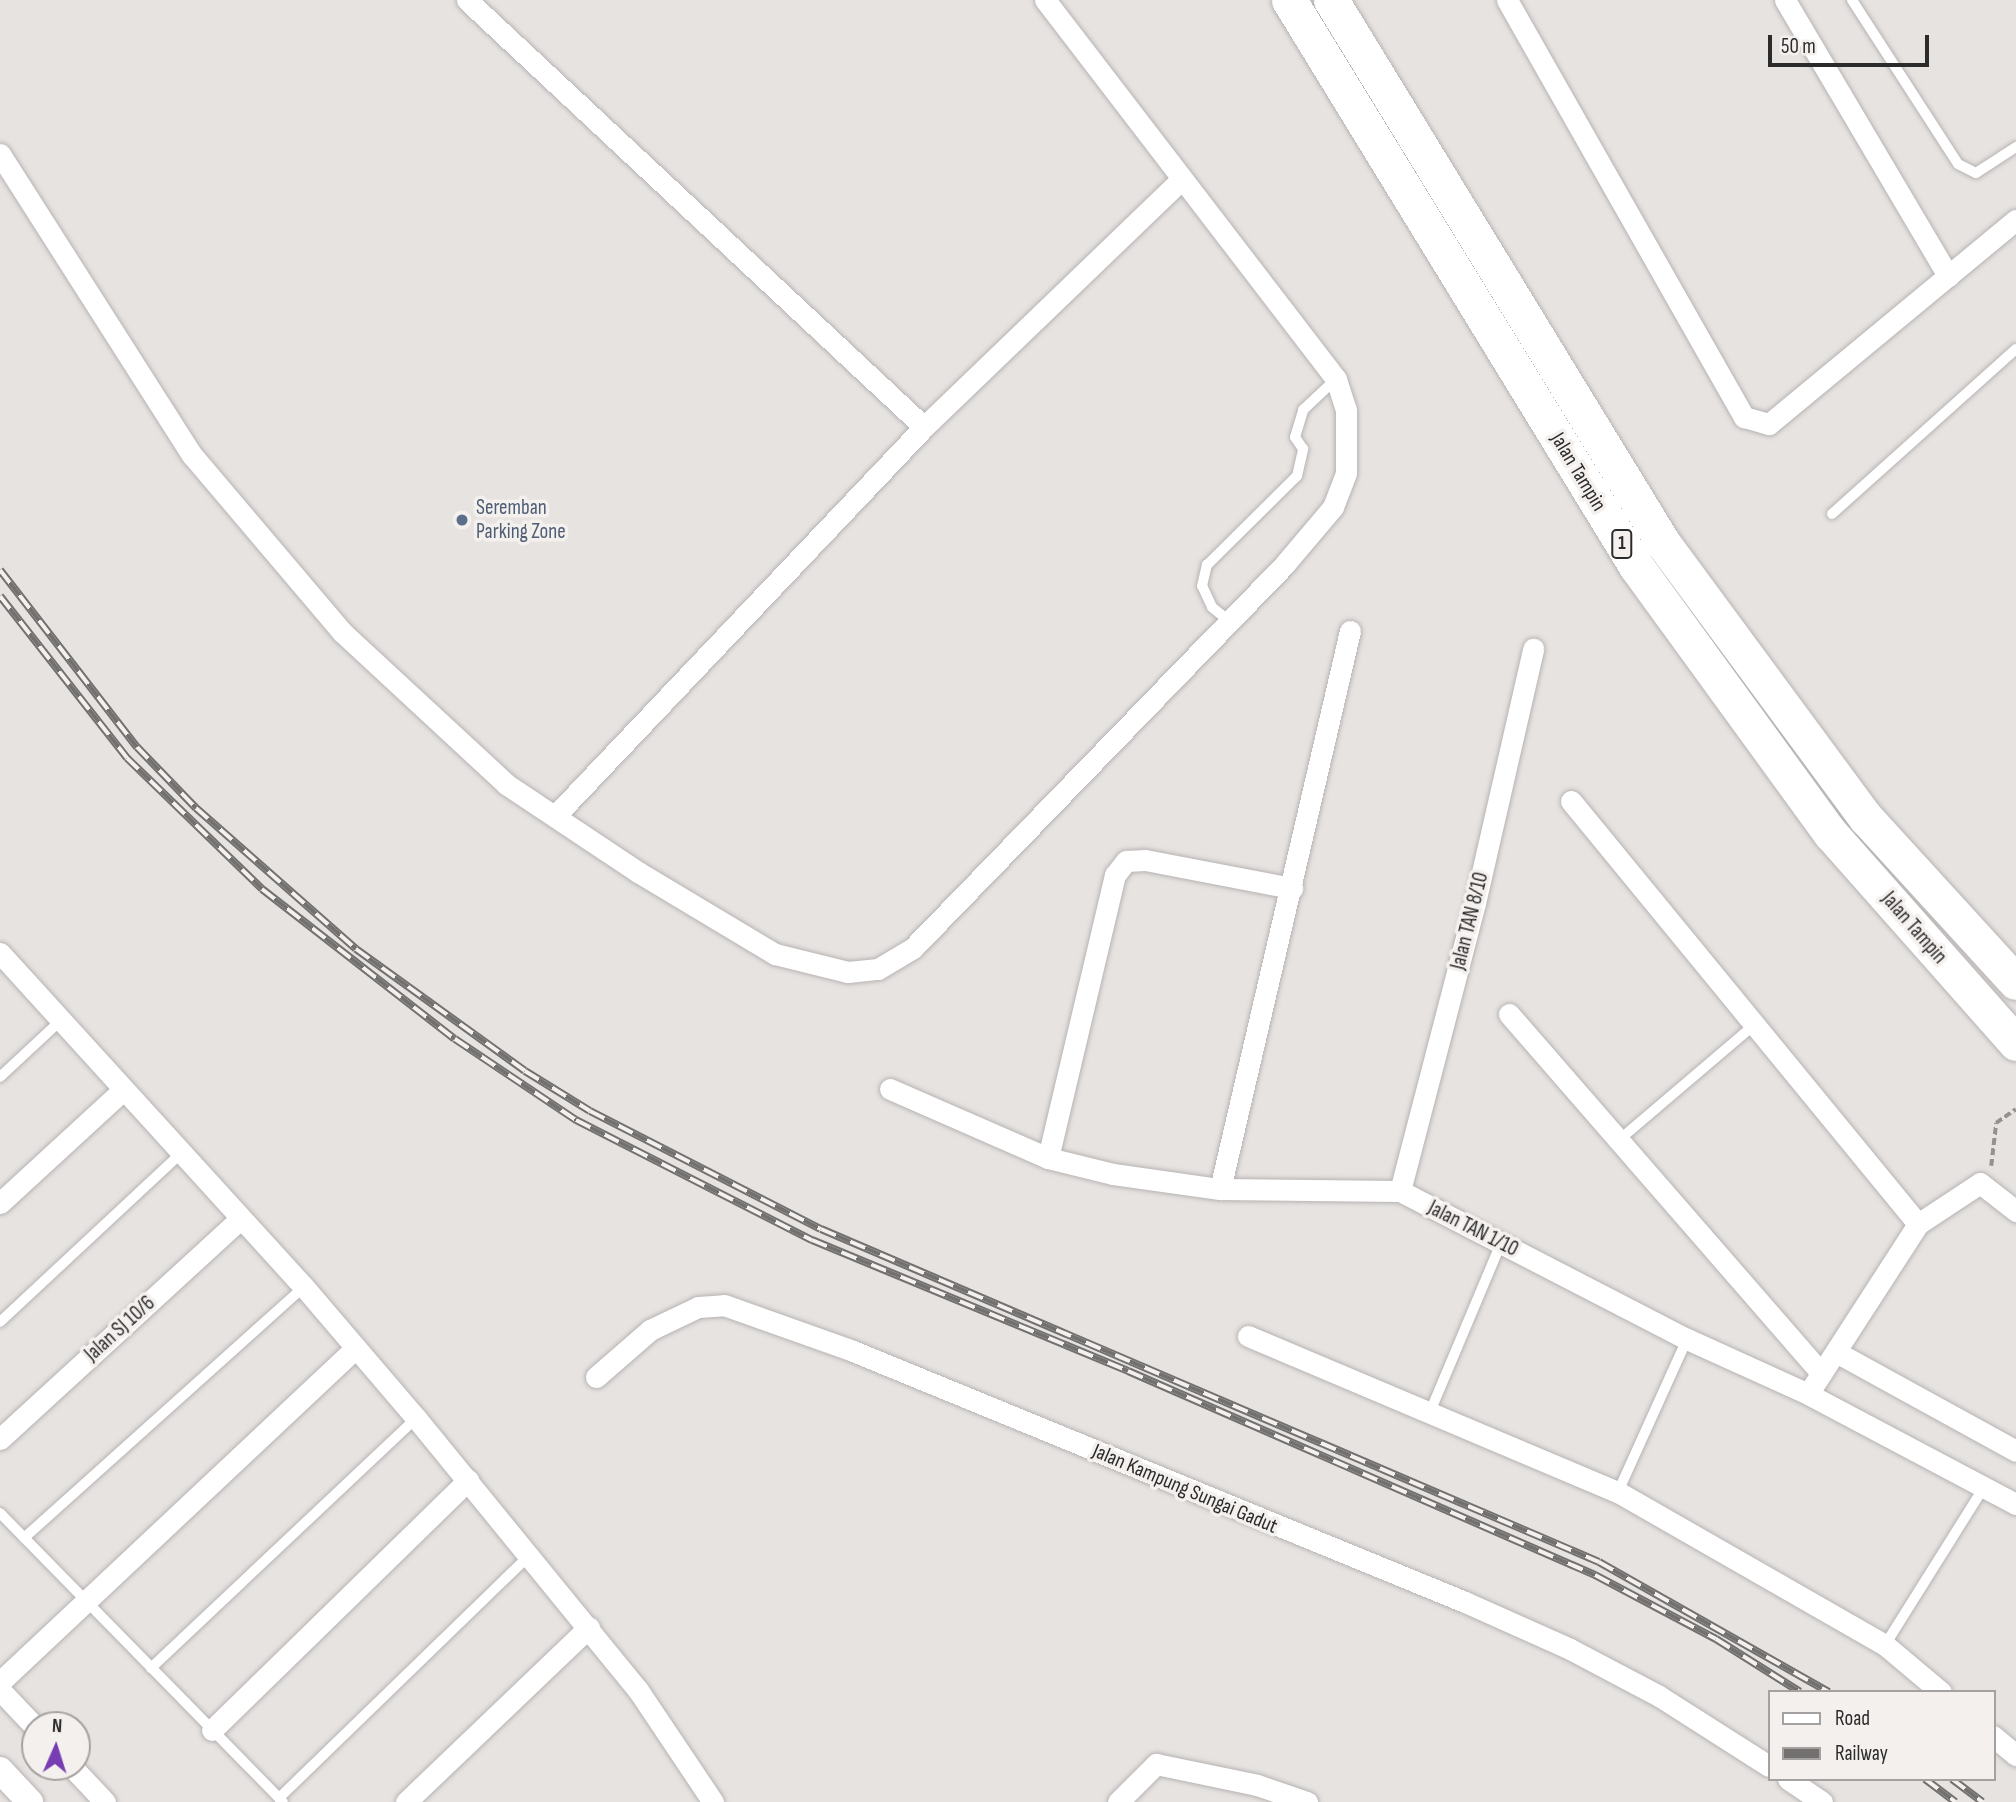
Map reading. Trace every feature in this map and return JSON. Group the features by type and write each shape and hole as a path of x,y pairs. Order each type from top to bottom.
{"highway":[{"name":"Jalan Tampin","path":"1289,0 1636,566 1831,834 2016,1043"},
{"name":"Jalan Tampin","path":"1331,0 1663,543 1866,818 2016,982"}],"street":[{"path":"467,0 924,427"},
{"path":"0,154 192,455 342,632 506,784 555,816 775,954 848,972 878,969 913,948 1228,621 1333,506 1346,473 1346,410 1336,379 1180,181 1045,0"},
{"path":"1507,0 1744,417 1769,424 2016,220"},
{"path":"1786,0 1948,276"},
{"path":"555,816 924,427 1180,181"},
{"path":"1220,1189 1350,631"},
{"name":"Jalan TAN 8/10","path":"1400,1191 1475,903 1533,649"},
{"path":"1571,802 1917,1224"},
{"path":"1048,1158 1115,875 1126,861 1145,860 1292,888"},
{"path":"0,953 180,1154 304,1287 416,1418 589,1627 713,1802"},
{"path":"1509,1014 1821,1373"},
{"name":"Jalan TAN 1/10","path":"890,1089 1048,1158 1113,1174 1220,1189 1400,1191 1687,1339 1808,1394 2016,1504"},
{"path":"0,1203 122,1090"},
{"path":"1808,1394 1917,1224 1980,1183 2016,1211"},
{"name":"Jalan SJ 10/6","path":"0,1439 240,1219"},
{"name":"Jalan Kampung Sungai Gadut","path":"596,1377 650,1330 698,1307 724,1305 853,1351 1511,1623 1659,1696 1768,1765"},
{"path":"1248,1336 1618,1492 1885,1645 1939,1690"},
{"path":"0,1682 356,1348"},
{"path":"1836,1352 2016,1451"},
{"path":"212,1730 468,1480"},
{"path":"406,1802 589,1627"},
{"path":"0,1690 21,1712"},
{"path":"1995,1738 2016,1755"},
{"path":"1118,1802 1156,1764 1258,1795 1307,1802"},
{"path":"0,1770 30,1802"},
{"path":"85,1781 105,1802"},
{"path":"1791,1781 1822,1802"}],"lane":[{"path":"1852,0 1958,164 1976,173 2016,147"},
{"path":"1832,514 2016,349"},
{"path":"1228,621 1212,607 1202,586 1207,565 1297,476 1303,449 1295,437 1303,410 1336,379"},
{"path":"0,1077 59,1021"},
{"path":"1619,1140 1754,1025"},
{"path":"0,1322 180,1154"},
{"path":"1430,1412 1501,1243"},
{"path":"24,1538 304,1287"},
{"path":"1618,1492 1687,1339"},
{"path":"151,1668 416,1418"},
{"path":"1885,1645 1984,1487"},
{"path":"0,1513 281,1800 529,1556"}],"path":[{"path":"1988,1189 1996,1124 2016,1109"}],"railway":[{"path":"0,570 137,747 196,808 356,949 525,1071 590,1111 821,1229 1599,1562 1825,1690"},
{"path":"0,596 127,758 262,889 455,1039 576,1120 812,1240 1128,1371 1595,1575 1716,1639 1797,1690"},
{"path":"1928,1781 1955,1802"},
{"path":"1955,1781 1982,1802"}],"place":[{"name":"Seremban Parking Zone","path":"462,520"}]}
